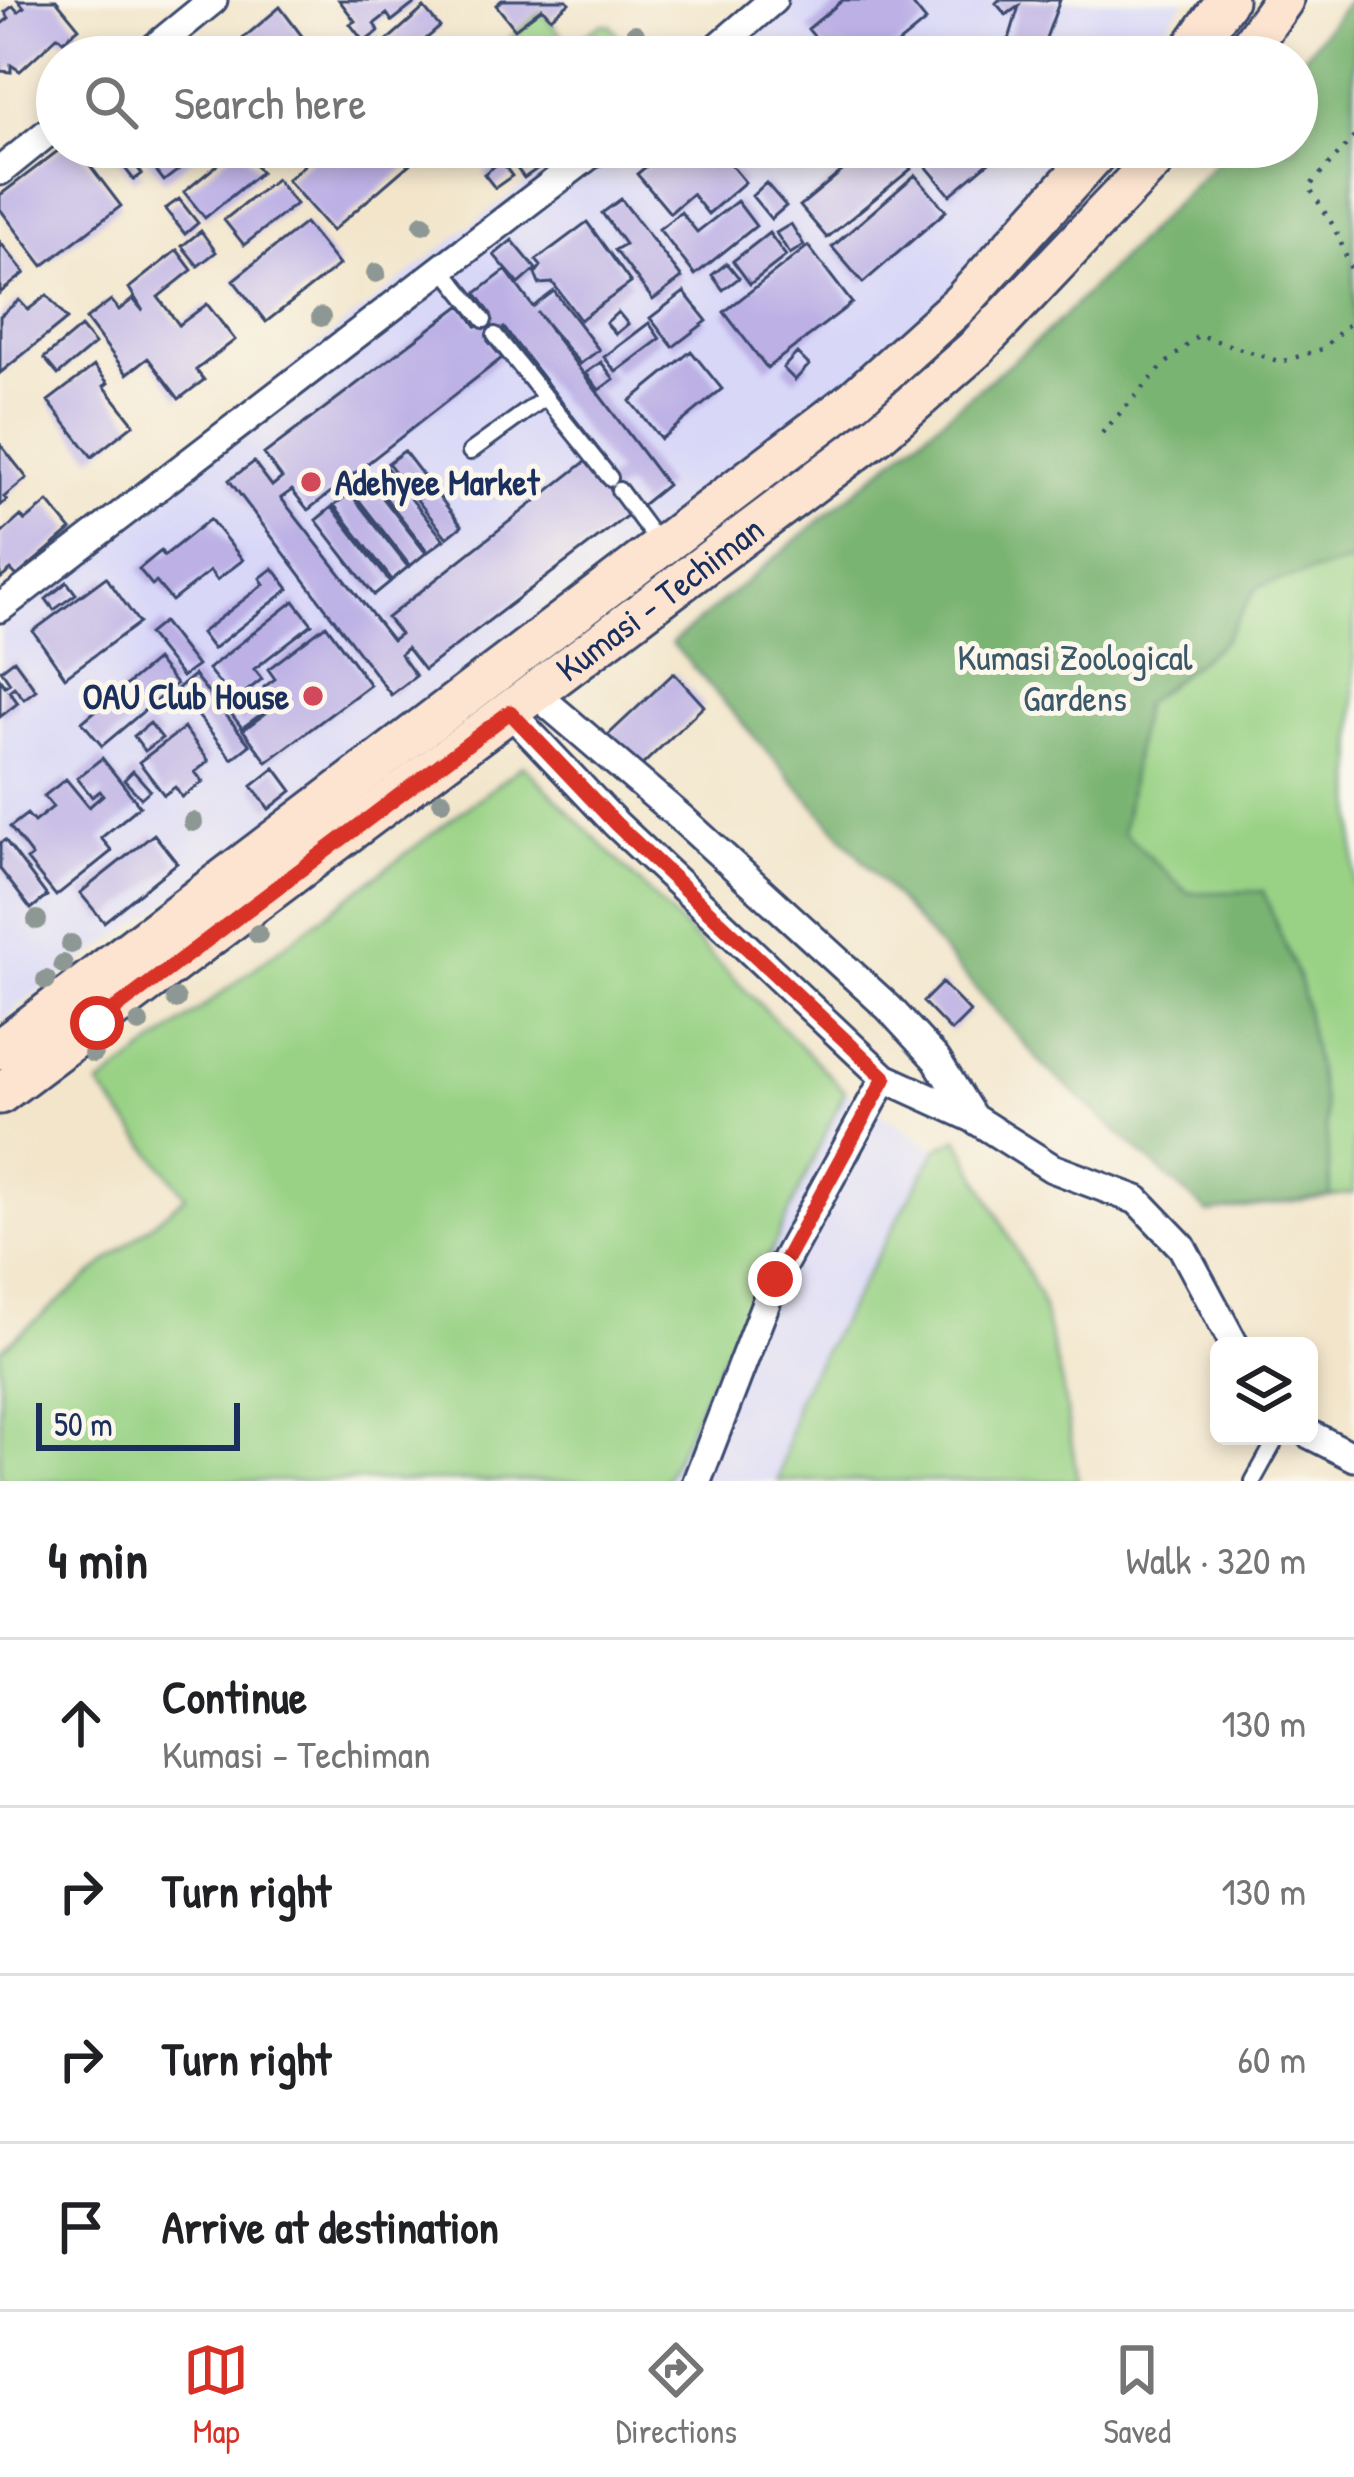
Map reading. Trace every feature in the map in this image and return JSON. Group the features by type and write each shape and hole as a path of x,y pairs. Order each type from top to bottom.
{"main road":[{"path":"1201,36 1227,0"},
{"path":"1257,36 1283,0"},
{"name":"Kumasi - Techiman","path":"0,1049 855,399 961,303 1083,168"},
{"name":"Kumasi - Techiman","path":"0,1094 877,435 974,350 1147,168"},
{"path":"759,472 782,508"}],"street":[{"path":"169,36 213,0"},
{"path":"731,36 773,0"},
{"path":"0,170 36,142"},
{"path":"0,608 573,168"},
{"path":"523,703 616,824 885,1078 973,1118 1052,1168 1137,1200 1182,1247 1230,1337"},
{"path":"523,703 680,818 889,1008 936,1059 973,1118"},
{"path":"697,1481 775,1279 885,1078"},
{"path":"1318,1438 1354,1456"}],"lane":[{"path":"444,270 484,320"},
{"path":"495,335 661,546"},
{"path":"470,452 546,398"},
{"path":"1253,1481 1273,1445"}],"path":[{"path":"1354,137 1309,187 1336,230 1354,277"},
{"path":"1102,433 1162,366 1199,334 1281,362 1322,349 1354,319"}],"shaded area":[{"path":"759,0 1185,0 1159,36 713,36"},
{"path":"544,168 1061,168 922,329 204,878 30,997 0,1023 0,594"},
{"path":"845,1091 937,1149 798,1397 778,1481 665,1481"}],"green space":[{"name":"Kumasi Zoological Gardens","path":"1349,0 1354,0 1354,1193 1208,1213 1043,1065 672,643 1050,330 1210,168 1318,168 1318,39"},
{"name":"Kumasi Zoological Gardens","path":"1349,0 1354,0 1354,561 1258,586 1223,642 1143,704 1123,832 1188,893 1263,891 1301,985 1325,1111 1331,1196 1208,1213 1043,1065 672,643 1050,330 1210,168 1318,168 1318,39"},
{"path":"541,12 562,36 512,36"},
{"path":"601,24 610,25 619,36 583,36"},
{"path":"523,765 845,1091 665,1481 0,1481 0,1350 186,1196 99,1086"},
{"path":"958,1138 1040,1297 1062,1385 1078,1481 778,1481 798,1397 937,1149"}],"building":[{"path":"18,0 56,0 79,28 69,36 36,36 36,56 20,71 11,65 11,72 0,71 0,25 13,6 18,12 24,7"},
{"path":"339,0 419,0 392,21 387,14 374,24 379,31 372,36 359,36 350,24 355,21"},
{"path":"502,0 569,3 551,18 542,8 515,29 496,5"},
{"path":"843,0 909,0 926,21 908,36 814,36 808,29"},
{"path":"1060,0 1047,36 1010,36 1019,6 1006,15 996,3"},
{"path":"280,7 302,36 246,36"},
{"path":"424,8 440,27 430,36 392,36"},
{"path":"36,168 92,168 121,206 43,266 0,209 0,195"},
{"path":"125,168 138,168 142,174 134,180"},
{"path":"154,168 181,168 164,181"},
{"path":"213,168 257,168 261,172 205,218 184,192"},
{"path":"301,168 405,168 332,231 287,180"},
{"path":"492,168 506,168 512,176 495,188 484,174"},
{"path":"517,168 536,168 537,169 524,178"},
{"path":"644,168 733,168 745,182 708,214 692,194 670,213 637,174"},
{"path":"846,168 911,169 827,238 800,206"},
{"path":"928,168 982,168 950,195"},
{"path":"915,175 946,211 863,283 832,247"},
{"path":"276,179 296,204 244,245 224,220"},
{"path":"766,183 786,206 771,219 752,196"},
{"path":"179,199 198,223 185,234 165,209"},
{"path":"621,199 682,278 653,300 615,250 625,244 602,213"},
{"path":"737,201 756,226 695,275 659,229 681,212 697,232"},
{"path":"587,222 631,283 580,320 553,283 539,284 535,274 541,266 536,260"},
{"path":"305,223 339,265 266,322 233,280"},
{"path":"791,224 804,245 790,254 776,233"},
{"path":"201,231 216,252 198,266 182,246"},
{"path":"769,233 786,256 750,284 733,261"},
{"path":"512,240 536,269 519,284 494,255"},
{"path":"0,242 25,273 0,293"},
{"path":"808,246 852,303 767,368 724,312"},
{"path":"177,250 192,270 158,297 179,325 207,304 235,340 196,370 204,380 179,399 148,358 127,374 86,319 111,300 119,310 133,299 143,311 129,288"},
{"path":"727,263 739,278 723,290 712,275"},
{"name":"Adehyee Market","path":"506,270 533,307 554,291 599,350 580,364 537,312 667,485 641,506 626,485 619,490 613,495 628,515 424,670 407,648 400,654 416,676 391,695 229,480 254,462 272,486 282,478 264,454 461,305 476,326 484,320 491,314 476,293","holes":["504,328 617,473 603,483 586,461 387,618 400,634 392,640 281,498 292,490 308,510 502,358 488,341"]},
{"path":"684,292 707,321 673,347 650,318"},
{"path":"47,295 67,319 0,373 0,316 19,300 28,310"},
{"path":"618,312 628,324 616,334 606,323"},
{"path":"649,323 660,339 616,372 604,357"},
{"path":"81,327 95,344 58,375 44,358"},
{"path":"691,351 722,389 661,439 630,401"},
{"path":"797,353 809,365 795,380 783,368"},
{"path":"601,362 614,379 599,390 586,373"},
{"path":"94,366 134,424 92,457 48,401"},
{"path":"0,444 27,478 0,506"},
{"path":"404,451 462,526 447,538 388,463"},
{"path":"385,466 444,540 428,552 370,478"},
{"path":"368,479 426,553 410,566 352,491"},
{"path":"350,493 408,567 392,580 334,505"},
{"path":"48,502 71,530 17,576 11,570 0,579 0,535 21,516 25,521"},
{"path":"332,507 390,582 374,595 316,520"},
{"path":"210,519 243,560 217,580 210,571 172,601 139,569 161,551 164,556"},
{"path":"273,568 289,589 213,649 201,633 264,584 260,578"},
{"path":"106,577 139,623 65,677 33,631"},
{"path":"67,582 76,594 54,610 46,599"},
{"path":"294,601 312,624 254,669 262,679 247,691 264,712 242,728 226,707 230,705 220,692 224,689 208,669"},
{"path":"163,622 197,666 182,677 148,634"},
{"name":"OAU Club House","path":"326,625 370,685 267,762 243,730 277,705 264,687 275,679 268,669"},
{"path":"14,660 36,690 24,699 14,687 9,691 18,703 0,717 0,679 5,686 10,683 1,670"},
{"path":"156,660 176,684 102,746 82,722"},
{"path":"674,673 704,706 639,768 608,735"},
{"path":"194,675 250,745 232,759 177,689"},
{"path":"150,723 162,738 145,751 134,736"},
{"path":"184,728 209,761 195,772 203,782 182,797 175,787 164,795 139,762"},
{"path":"102,758 140,806 101,838 112,851 56,896 27,860 32,856 10,827 27,814 34,822 53,807 44,796 66,779 89,807 103,795 100,791 92,797 77,778"},
{"path":"275,768 292,791 269,809 252,786"},
{"path":"133,771 150,790 141,798 124,780"},
{"path":"154,834 177,863 104,922 80,893"},
{"path":"5,840 47,896 31,909 0,869 0,843"},
{"path":"942,983 970,1012 951,1031 923,1002"}],"place":[{"name":"Adehyee Market","path":"311,482"},
{"name":"OAU Club House","path":"313,696"}],"route":[{"path":"97,1023 510,712 616,824 885,1078 775,1279"}]}
